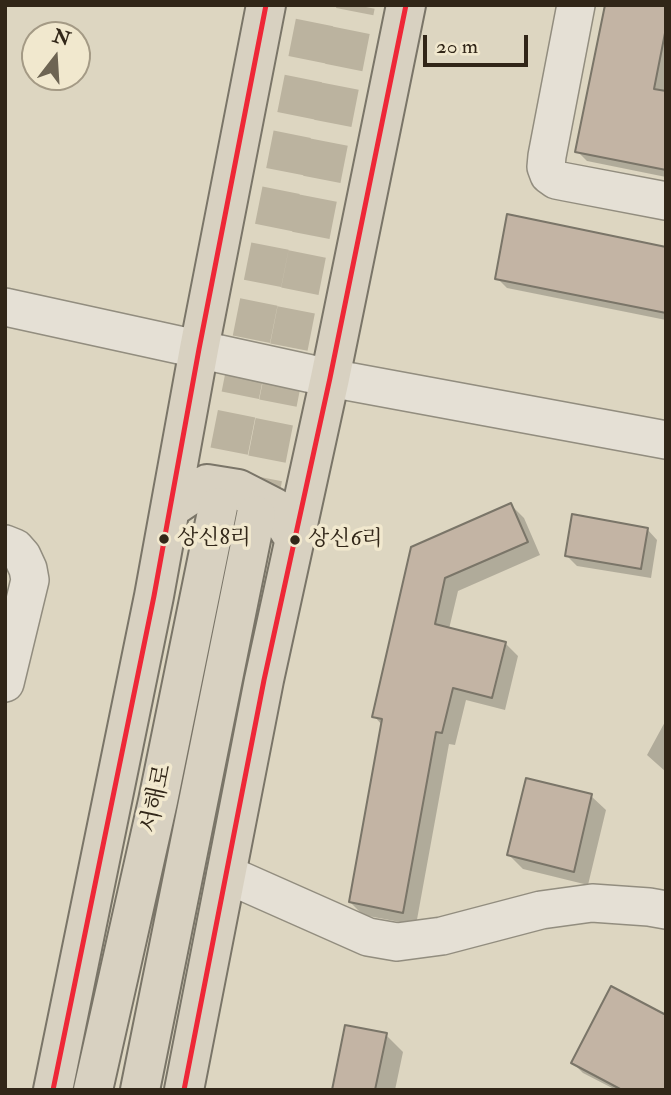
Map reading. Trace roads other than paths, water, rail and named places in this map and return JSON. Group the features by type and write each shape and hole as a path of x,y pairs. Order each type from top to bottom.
{"main road":[{"name":"서해로","path":"53,1090 154,596 266,5"},
{"path":"184,1090 264,680 330,378 406,5"},
{"path":"171,508 207,484 238,489 275,508 295,540"},
{"name":"서해로","path":"93,1090 158,801 218,508"},
{"name":"서해로","path":"140,1090 256,515"}],"street":[{"path":"576,5 547,156 546,167 549,175 556,180 666,201"},
{"path":"5,307 330,378 666,440"},
{"path":"5,544 15,548 22,556 30,580 5,683"},
{"path":"226,874 368,937 397,942 442,936 541,910 592,903 649,906 666,910"}],"tunnel":[{"path":"218,507 318,5"},
{"path":"256,515 356,5"}],"place":[{"name":"상신8리","path":"164,539"},
{"name":"상신6리","path":"295,540"}]}
